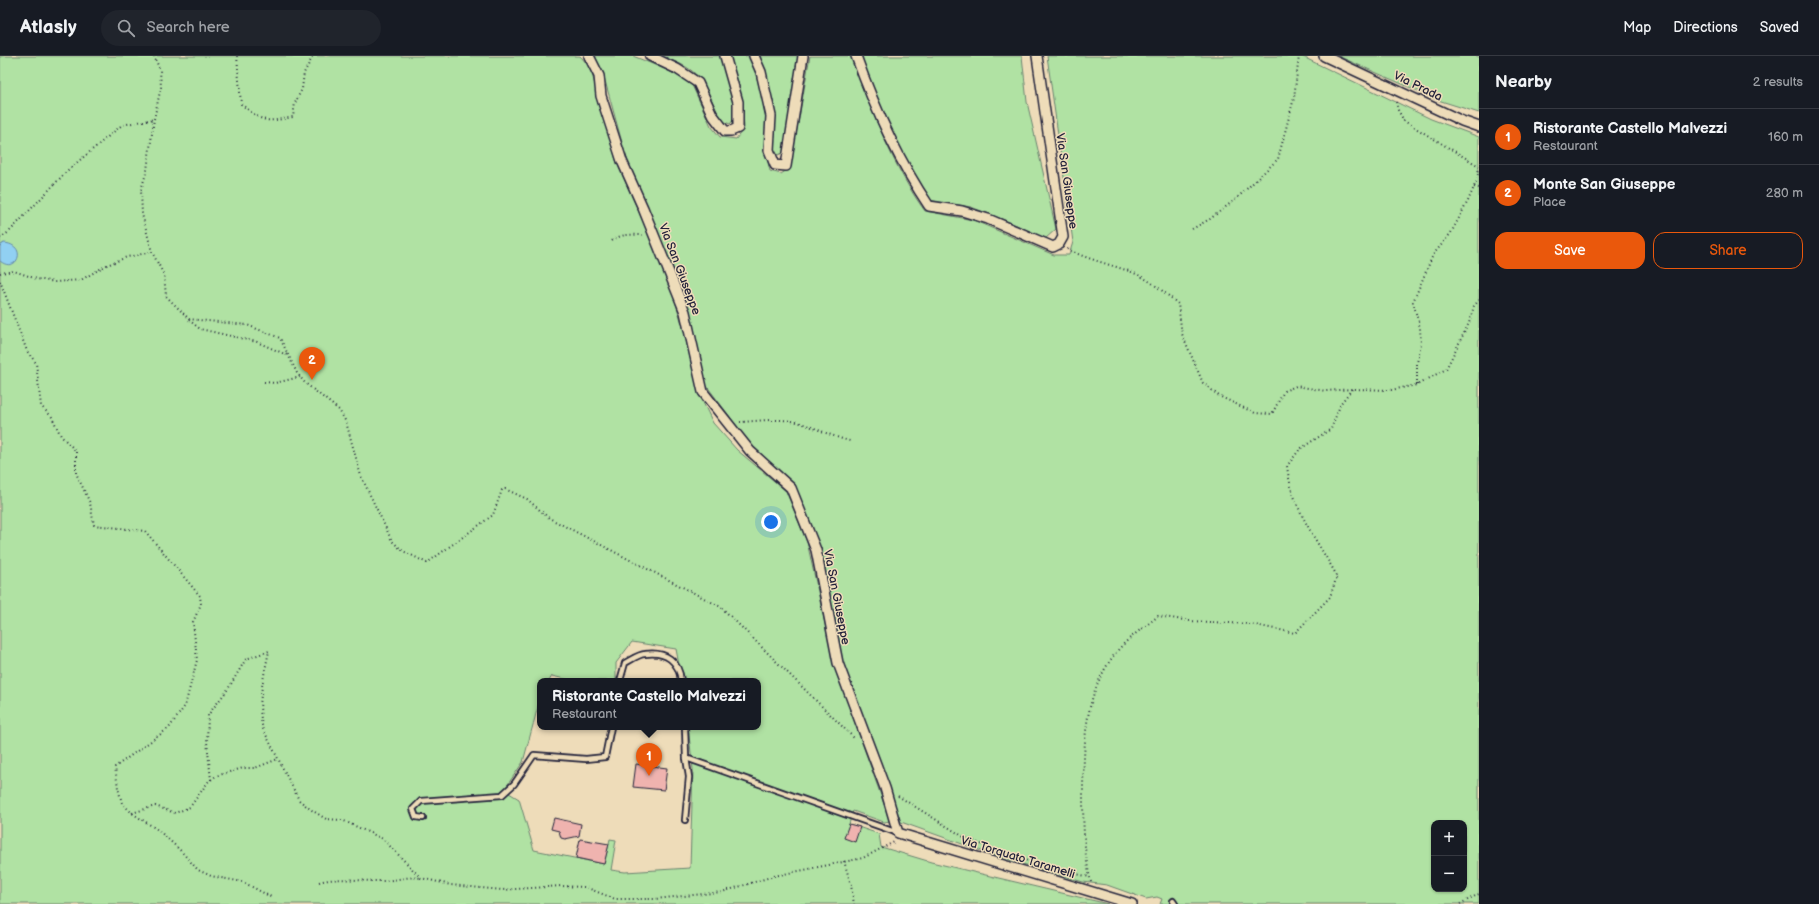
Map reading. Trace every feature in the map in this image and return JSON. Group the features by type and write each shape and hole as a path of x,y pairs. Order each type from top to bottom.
{"street":[{"name":"Via San Giuseppe","path":"589,56 599,76 601,96 622,161 657,241 685,312 703,392 750,451 791,488 816,550 838,663 902,834"},
{"path":"650,56 677,69 698,83 712,114 725,131 731,131 738,128 738,102 725,56"},
{"path":"754,56 761,72 771,116 769,150 775,165 786,166 804,56"},
{"name":"Via San Giuseppe","path":"856,56 872,99 910,178 929,206 962,211 988,219 1053,247 1059,244 1063,237 1037,56"},
{"name":"Via Prada","path":"1324,56 1396,88 1462,121 1479,127"},
{"name":"Via Torquato Taramelli","path":"902,834 1132,904"}],"lane":[{"path":"621,678 625,663 645,654 668,656 677,665 679,678"},
{"path":"423,818 416,817 413,809 421,801 502,795 514,784 534,755 586,759 605,757 610,730"},
{"path":"685,730 686,758 689,776 686,820"},
{"path":"686,758 902,834"}],"path":[{"path":"154,56 160,70 161,87 154,119 147,170 141,190 142,214 152,252 164,275 166,296 200,329 257,342 288,356"},
{"path":"237,56 241,104 260,120 278,120 293,117 295,103 302,89 304,73 313,56"},
{"path":"1192,229 1210,219 1236,199 1278,159 1294,98 1299,56"},
{"path":"1396,88 1398,110 1404,121 1479,166 1474,187 1451,233 1433,255 1413,302 1420,328 1421,344 1417,363 1417,385"},
{"path":"0,238 9,232 68,170 122,125 154,119"},
{"path":"1474,187 1479,188"},
{"path":"612,241 617,237 625,235 642,235 657,241"},
{"path":"0,273 14,271 37,279 55,282 81,280 107,265 128,257 152,252"},
{"path":"1079,255 1130,272 1156,285 1178,304 1182,334 1203,383 1219,396 1255,413 1272,414 1284,391 1296,386 1326,391 1352,389 1391,390 1417,385 1446,369 1469,323 1474,306 1479,300"},
{"path":"0,282 27,351 36,363 41,406 52,416 61,436 76,451 76,473 90,503 94,526 145,531 200,596 201,604 193,622 197,660 185,706 169,728 116,766 118,788 122,803 132,813 158,830 179,849 198,870 211,876 243,882 273,898"},
{"path":"189,319 247,325 280,338 300,377 339,410 346,422 361,476 372,502 386,526 392,540 403,551 427,563 493,515 502,490 505,489 527,499 549,518 721,608 857,740"},
{"path":"264,382 275,383 300,377"},
{"path":"1095,893 1087,865 1082,819 1085,726 1098,683 1119,649 1158,616 1190,621 1250,624 1296,633 1330,597 1337,576 1307,527 1289,483 1287,466 1300,449 1331,429 1341,403 1352,389"},
{"path":"729,425 741,422 783,420 821,430 850,441"},
{"path":"211,780 207,742 208,715 228,689 246,659 270,651 261,691 260,720 263,730 299,800 326,819 342,820 384,839 421,878"},
{"path":"132,813 155,806 175,813 190,807 211,780 216,776 231,771 255,768 278,759"},
{"path":"885,788 964,836 1002,853 1043,865"},
{"path":"319,882 336,879 363,881 421,878 451,885 502,890 561,886 584,887 615,899 655,899 722,892 774,876 863,858 902,834"},
{"path":"844,862 851,885 854,904"},
{"path":"1056,869 1090,877"},
{"path":"1460,904 1479,894"}],"green space":[{"path":"0,56 580,56 590,67 616,160 668,278 683,327 698,392 713,423 737,450 786,491 807,542 834,664 890,821 884,822 853,811 849,824 879,834 881,847 931,862 1108,904 0,904 0,261 4,243 0,246","holes":["632,642 676,649 681,678 761,678 761,730 688,730 693,769 690,868 625,872 611,870 616,840 610,839 604,864 534,850 519,799 504,790 523,762 537,710 537,678 551,678 552,676 561,678 616,678 616,663"]},
{"path":"592,56 633,56 667,70 691,83 711,126 720,137 736,139 744,128 739,91 728,56 751,56 766,112 765,150 770,171 781,174 790,168 810,56 853,56 866,95 883,137 903,177 925,211 973,220 1054,255 1069,255 1073,242 1047,56 1301,56 1431,119 1479,137 1479,904 1160,904 1162,899 1157,897 1146,899 1107,885 1083,882 993,855 901,822 842,659 820,549 794,485 752,446 706,385 688,310 626,157 604,77"},
{"path":"660,56 721,56 734,104 735,118 730,124 722,121 703,84 693,71"},
{"path":"757,56 799,56 785,152 778,155 773,147"},
{"path":"859,56 1022,56 1027,102 1056,229 1045,239 1012,223 971,207 929,200 881,112"},
{"path":"1338,56 1479,56 1479,113 1441,101"}],"water":[{"path":"4,243 12,245 18,253 18,258 11,264 6,264 0,261 0,246"}],"building":[{"path":"636,764 667,768 664,790 633,787"},
{"path":"554,818 581,824 579,836 565,839 561,838 559,831 551,829"},
{"path":"849,824 860,827 855,842 844,838"},
{"path":"580,839 609,844 604,864 576,858"}],"place":[{"name":"Monte San Giuseppe","path":"312,380"},
{"name":"Ristorante Castello Malvezzi","path":"649,776"}]}
